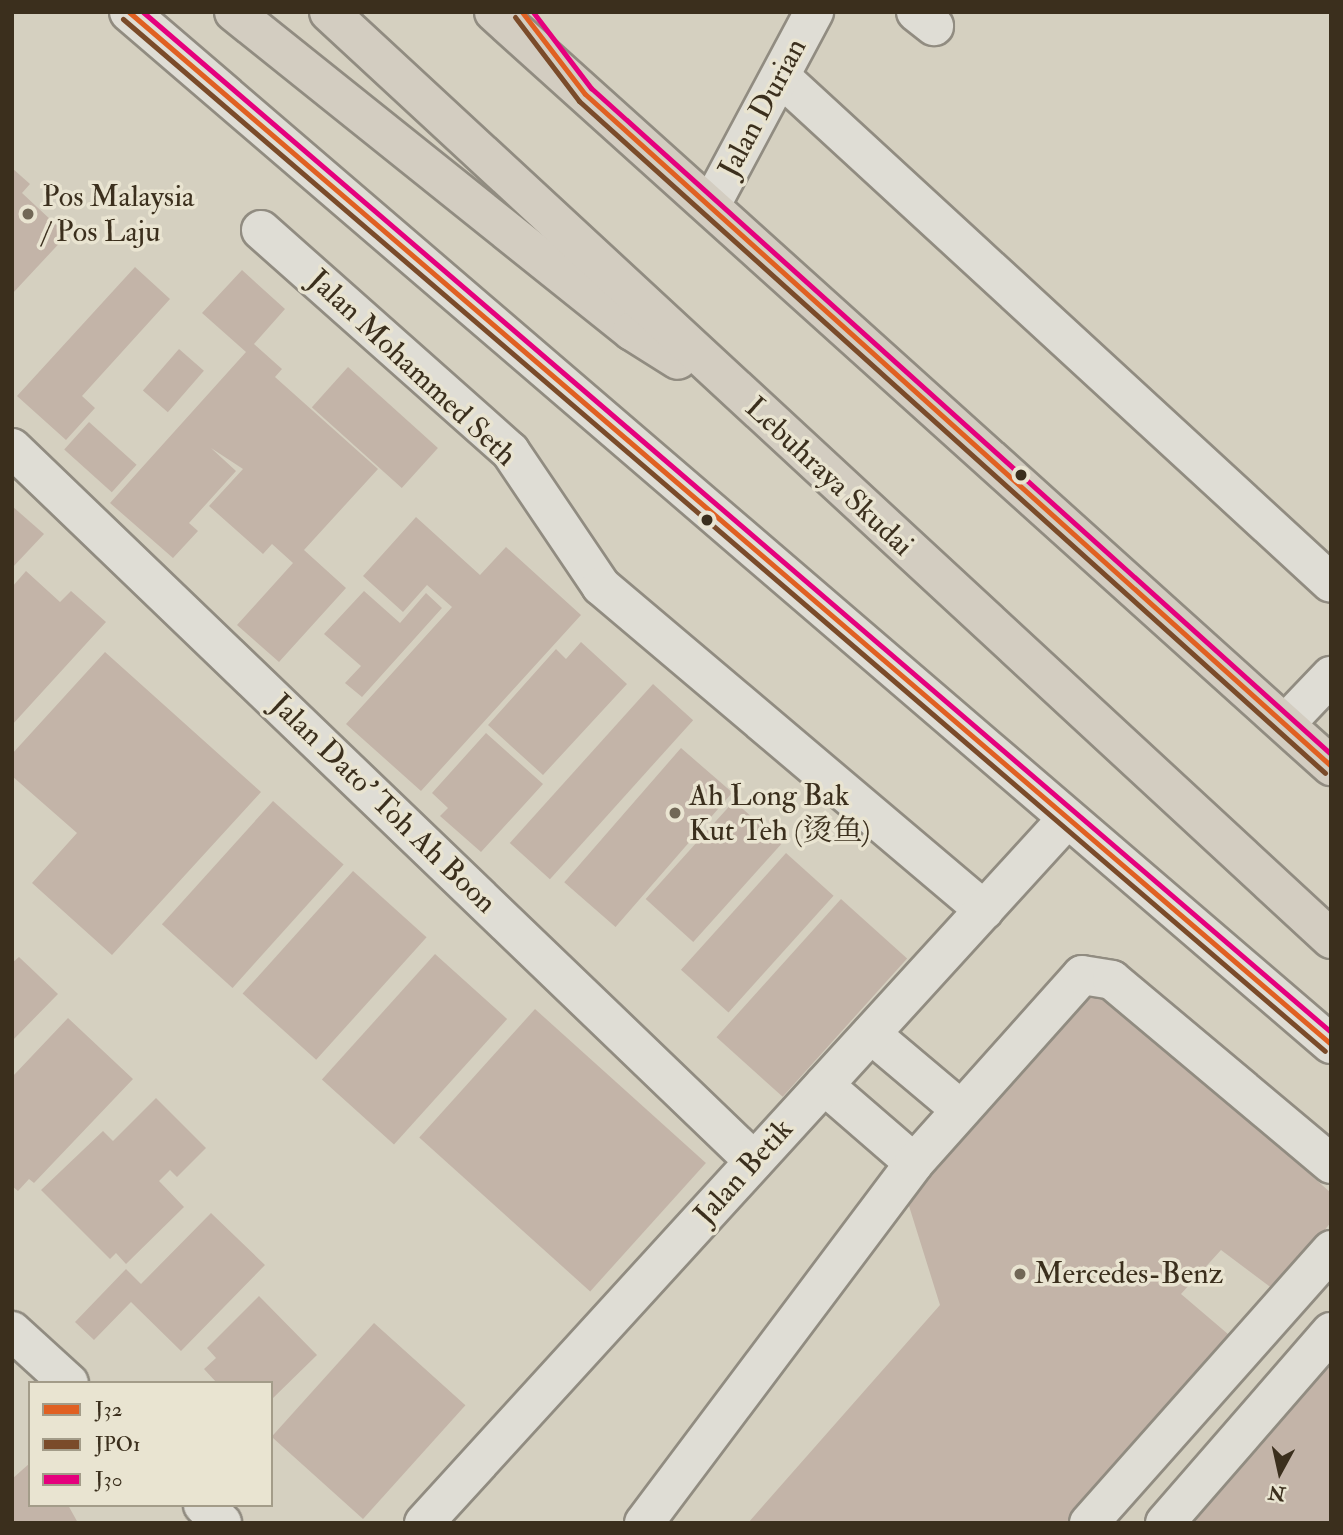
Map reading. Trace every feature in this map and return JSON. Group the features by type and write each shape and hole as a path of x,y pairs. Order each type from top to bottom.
{"highway":[{"path":"234,12 632,331 746,401"},
{"name":"Lebuhraya Skudai","path":"329,12 746,401 1331,939"},
{"path":"494,12 712,204 1287,722 1331,766"},
{"path":"522,12 585,94"}],"street":[{"path":"129,12 1065,821 1331,1044"},
{"name":"Jalan Durian","path":"712,204 814,12"},
{"path":"781,77 1331,583"},
{"name":"Jalan Mohammed Seth","path":"261,230 510,451 601,586 984,910"},
{"name":"Jalan Dato' Toh Ah Boon","path":"12,448 754,1161"},
{"path":"1287,722 1331,676"},
{"name":"Jalan Betik","path":"424,1523 1065,821"},
{"path":"644,1523 914,1163 1069,984 1098,973 1331,1164"},
{"path":"871,1034 960,1109"},
{"path":"824,1085 914,1163"},
{"path":"1088,1523 1331,1250"},
{"path":"12,1331 67,1381"},
{"path":"1165,1523 1331,1332"},
{"path":"205,1507 222,1523"}],"building":[{"name":"Pos Malaysia / Pos Laju","path":"12,168 30,184 22,193 67,235 12,294"},
{"path":"135,267 170,299 82,396 95,408 66,440 17,396"},
{"path":"242,270 285,309 254,344 282,369 275,377 378,469 304,550 346,588 279,662 237,625 293,563 272,544 263,554 209,506 243,469 211,448 236,471 189,523 198,531 173,558 110,503 246,352 202,313"},
{"path":"179,349 204,371 168,412 143,391"},
{"path":"348,367 438,448 402,488 312,407"},
{"path":"89,422 137,465 112,492 64,449"},
{"path":"12,506 44,534 12,568"},
{"path":"416,517 480,575 506,547 581,615 421,791 346,724 452,607 427,585 403,612 363,576"},
{"path":"26,571 60,602 71,591 106,622 12,725 12,587"},
{"path":"364,591 400,623 426,593 442,608 362,697 345,683 361,666 324,634"},
{"path":"581,642 627,684 543,775 488,725 556,649 566,659"},
{"path":"105,652 261,792 112,955 32,883 77,833 12,776 12,754"},
{"path":"653,684 693,720 550,879 510,843"},
{"path":"486,733 543,784 481,852 440,816 448,808 432,793"},
{"path":"681,748 732,793 616,927 564,882"},
{"path":"273,801 344,865 233,988 162,924"},
{"path":"734,801 782,844 693,942 646,899"},
{"path":"786,853 834,896 729,1012 681,970"},
{"path":"353,871 427,937 316,1060 243,994"},
{"path":"841,899 907,959 783,1097 717,1037"},
{"path":"435,954 507,1019 394,1144 322,1080"},
{"path":"19,957 58,994 12,1041 12,963"},
{"path":"1094,982 1331,1193 1331,1222 1277,1292 1221,1250 1181,1294 1242,1346 1087,1523 748,1523 940,1305 904,1190"},
{"path":"535,1009 706,1163 590,1291 419,1138"},
{"path":"68,1018 133,1079 34,1183 29,1179 18,1191 12,1186 13,1076"},
{"path":"156,1098 206,1148 177,1177 170,1170 159,1181 184,1207 126,1264 116,1253 110,1259 41,1190 103,1131 113,1141"},
{"path":"211,1213 265,1265 181,1351 131,1302 94,1340 75,1322 126,1269 141,1284"},
{"path":"259,1296 317,1355 273,1398 273,1381 215,1381 204,1369 216,1358 207,1348"},
{"path":"374,1323 465,1405 363,1519 273,1435"},
{"path":"1331,1358 1331,1523 1188,1523"},
{"path":"28,1465 28,1507 69,1507 78,1523 12,1523 12,1479"}],"transit line":[{"name":"J32","path":"129,12 1331,1044"},
{"name":"J30","path":"143,12 1331,1032"},
{"name":"J32","path":"522,12 585,94 1331,766"},
{"name":"J30","path":"533,12 591,88 1331,754"},
{"name":"JPO1","path":"515,17 579,101 1325,773"},
{"name":"JPO1","path":"123,19 1325,1051"}],"place":[{"name":"Pos Malaysia / Pos Laju","path":"28,214"},
{"name":"Ah Long Bak Kut Teh (烫鱼)","path":"675,813"},
{"name":"Mercedes-Benz","path":"1020,1274"}]}
